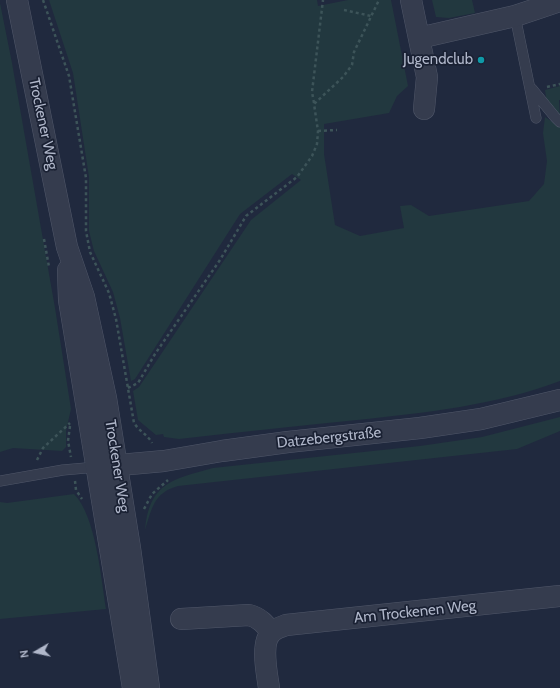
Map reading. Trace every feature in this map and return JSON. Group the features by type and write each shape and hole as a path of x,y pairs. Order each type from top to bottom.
{"street":[{"name":"Trockener Weg","path":"17,0 67,247 84,298 106,398 130,548 149,688"},
{"path":"411,0 427,77 424,109"},
{"path":"419,38 515,16 560,1"},
{"name":"Trockener Weg","path":"67,247 69,300 133,688"},
{"name":"Datzebergstraße","path":"97,467 155,462 288,442 435,426 481,419 560,400"},
{"name":"Am Trockenen Weg","path":"271,632 286,625 560,596"},
{"path":"181,619 249,615 264,622 271,632 267,639 265,652 269,688"}],"lane":[{"path":"515,16 536,118"},
{"path":"530,88 560,122"},
{"path":"0,481 63,470 97,467"}],"path":[{"path":"43,0 69,76 86,178 86,231 90,252 109,293 116,319 134,423 152,442 159,487"},
{"path":"128,388 138,383 155,354 220,260 246,216 297,177 312,156 317,144 318,131 312,92 323,0"},
{"path":"314,104 343,77 352,65 354,52 379,0"},
{"path":"344,10 371,16"},
{"path":"318,131 337,130"},
{"path":"29,476 43,448 74,419"}],"shaded area":[{"path":"49,0 317,0 318,6 348,0 391,0 408,86 397,96 389,113 324,124 324,154 335,225 360,236 404,228 400,206 411,205 429,216 529,201 544,184 547,161 543,133 545,117 560,127 560,381 486,402 434,411 179,439 164,437 163,434 156,435 138,420 133,391 139,387 251,220 301,180 292,174 240,214 135,379 131,381 120,318 113,292 94,251 89,231 89,177 73,73"},
{"path":"432,0 472,0 475,13 449,18 436,17"},
{"path":"0,3 55,308 71,409 66,431 66,447 62,451 13,448 0,452"},
{"path":"560,86 560,118 547,103 545,90"},
{"path":"560,417 560,431 517,449 178,486 170,489 158,497 145,530 147,514 158,493 175,480 213,468 420,446 482,437"},
{"path":"74,494 88,517 96,548 106,609 0,619 0,502 7,503"}],"place":[{"name":"Jugendclub","path":"481,60"}]}
